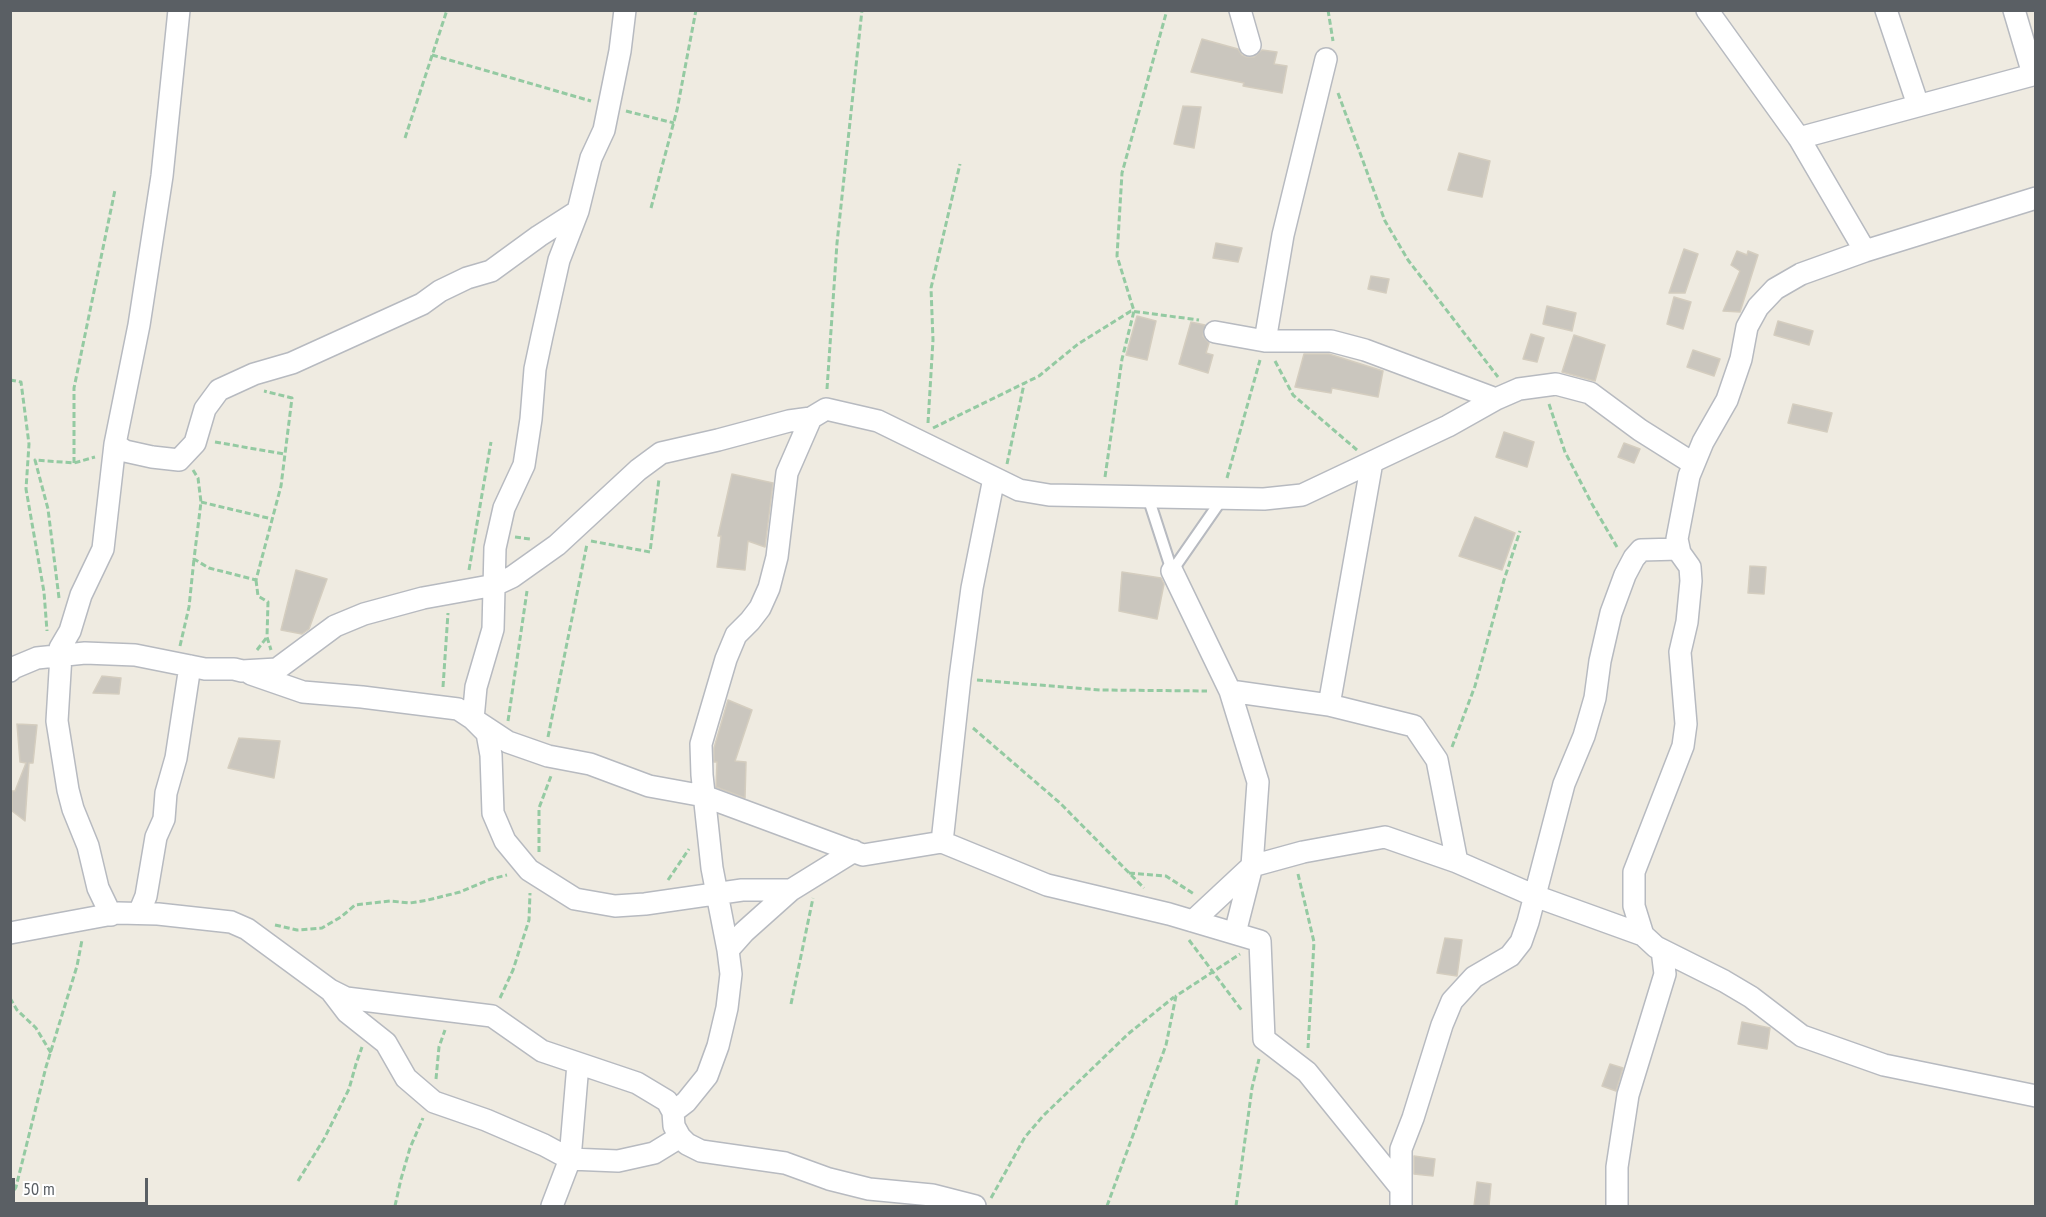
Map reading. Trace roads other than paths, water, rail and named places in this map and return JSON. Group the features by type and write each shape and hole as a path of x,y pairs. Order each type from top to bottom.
{"street":[{"path":"111,915 98,888 88,846 68,790 57,721 55,656 70,631 81,595 103,549 114,447 139,325 162,176 179,10"},
{"path":"473,719 476,687 493,629 495,548 498,534 504,508 524,465 535,369 542,336 559,261 578,211 591,158 604,130 620,51 625,10"},
{"path":"1240,10 1250,45"},
{"path":"1707,10 1799,138 1864,251"},
{"path":"1886,10 1918,105"},
{"path":"1799,138 2034,74 2014,10"},
{"path":"1265,341 1282,235 1326,59"},
{"path":"1643,935 1634,906 1634,872 1683,746 1686,724 1680,652 1687,622 1692,580 1690,567 1679,549 1677,539 1689,476 1703,442 1727,400 1741,359 1747,327 1758,306 1775,290 1801,274 1864,251 2036,198"},
{"path":"114,447 125,452 179,460 195,443 205,409 219,390 254,374 292,363 422,304 440,291 467,278 490,271 578,211"},
{"path":"1208,326 1265,341 1331,341 1503,396"},
{"path":"277,676 335,626 364,614 458,591 495,585 512,577 530,566 566,537 638,470 661,453 818,414 878,421 1019,490 1049,495 1264,499 1302,495 1448,426 1519,389 1556,384 1590,393 1640,430 1694,465"},
{"path":"674,1112 686,1102 707,1076 718,1046 727,1008 731,974 712,868 701,744 726,659 736,635 760,608 769,588 777,557 787,473 818,414"},
{"path":"1329,705 1372,462"},
{"path":"942,842 972,588 999,480"},
{"path":"1401,1197 1401,1149 1442,1024 1452,1001 1474,977 1510,956 1521,942 1564,784 1584,736 1595,698 1600,661 1611,614 1629,567 1641,550 1679,549"},
{"path":"1172,571 1230,691 1258,782 1252,866 1234,933"},
{"path":"11,669 37,658 85,653 135,655 205,669 234,669 277,676 303,692 458,709 505,740 551,756 590,764 649,786 704,796 862,855 942,842 1047,885 1191,930 1234,933 1260,941 1264,1040 1307,1072 1401,1197"},
{"path":"139,913 146,896 156,837 164,819 166,793 177,758 183,664"},
{"path":"1230,691 1329,705 1414,726 1437,760 1457,862"},
{"path":"473,719 487,733 491,754 493,813 505,841 534,873 575,899 615,906 742,890 791,890"},
{"path":"1191,930 1211,905 1252,866 1293,855 1385,837 1457,862 1535,896 1643,935 1662,950 1751,997 1802,1036 1884,1065 2036,1096"},
{"path":"728,950 744,932 791,890 854,851"},
{"path":"10,933 111,915 139,913 231,922 247,929 330,990 346,998 492,1016 542,1051 637,1083 667,1101 674,1112 674,1126 680,1137 687,1144 701,1151 785,1163 829,1179 869,1189 932,1196 975,1206"},
{"path":"1617,1206 1617,1167 1628,1095 1665,974 1662,950"},
{"path":"1665,974 1685,962"},
{"path":"330,990 347,1011 386,1043 406,1078 434,1102 486,1120 544,1145 570,1160 618,1161 654,1153 680,1137"},
{"path":"552,1206 570,1160 578,1064"}],"lane":[{"path":"1148,497 1172,571"},
{"path":"1172,571 1222,499"}]}
